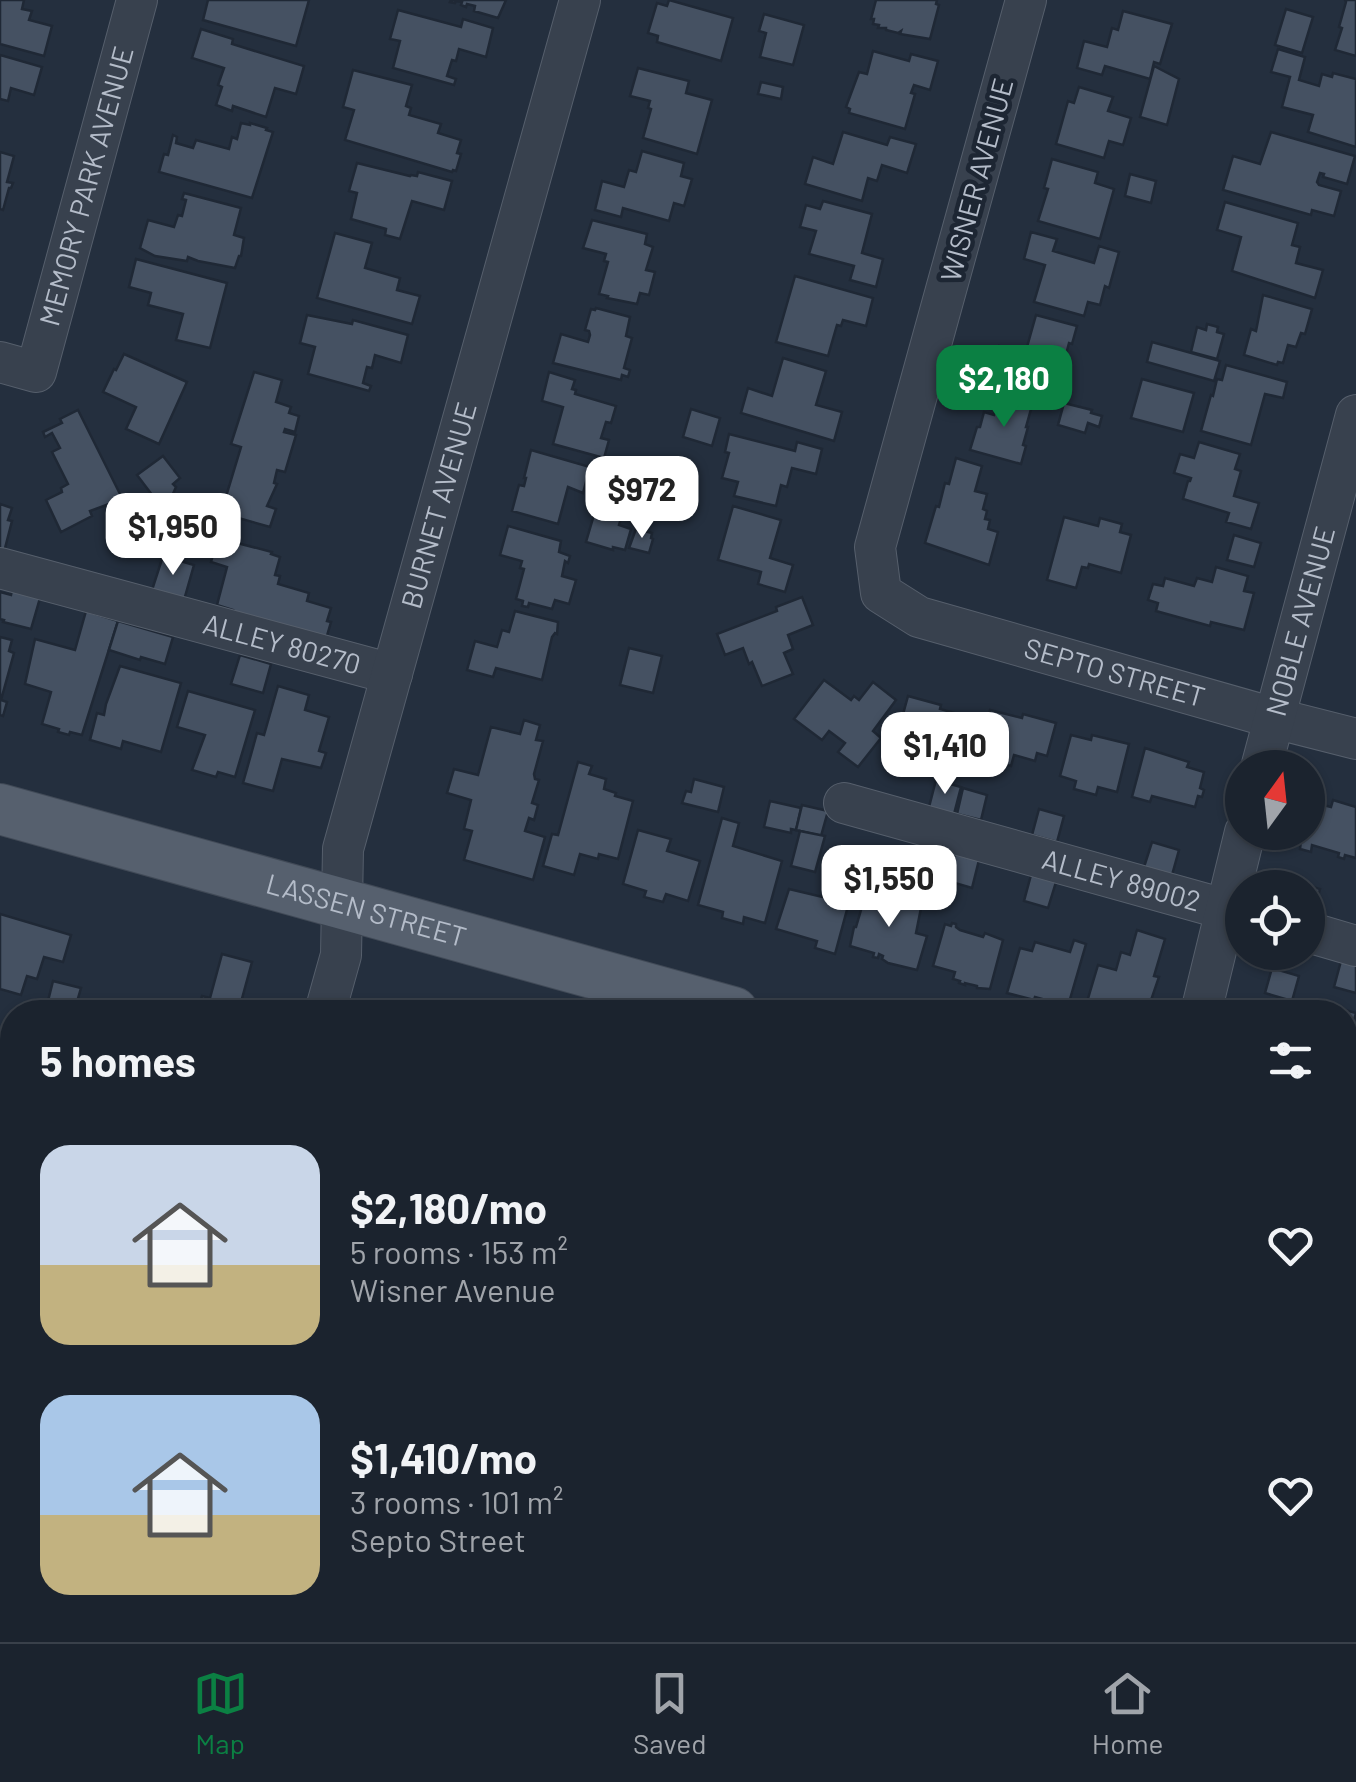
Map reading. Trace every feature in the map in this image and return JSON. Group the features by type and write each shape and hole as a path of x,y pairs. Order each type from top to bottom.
{"main road":[{"name":"LASSEN STREET","path":"0,810 689,1000"}],"street":[{"name":"MEMORY PARK AVENUE","path":"18,367 138,0"},
{"name":"BURNET AVENUE","path":"328,1000 341,955 343,849 580,0"},
{"name":"WISNER AVENUE","path":"881,592 875,547 1026,0"},
{"name":"NOBLE AVENUE","path":"1266,750 1356,415"},
{"name":"ALLEY 80270","path":"0,568 392,674"},
{"name":"SEPTO STREET","path":"881,592 918,617 1356,739"},
{"name":"ALLEY 89002","path":"844,803 1225,909"},
{"path":"1325,937 1356,946"},
{"path":"1205,1000 1225,939"}],"building":[{"path":"0,0 24,0 22,9 32,11 29,20 52,26 44,56 0,44"},
{"path":"208,0 309,0 296,46 203,20"},
{"path":"451,0 506,0 498,18"},
{"path":"669,0 733,18 721,61 657,42 658,36 648,33 657,3 667,6"},
{"path":"876,0 937,0 930,39 878,28 871,19"},
{"path":"1345,0 1356,0 1356,56 1335,50"},
{"path":"1286,9 1313,17 1302,53 1275,45"},
{"path":"398,10 461,27 463,19 493,28 486,57 459,49 447,76 456,79 454,85 393,68 400,41 390,39"},
{"path":"1123,11 1172,24 1160,64 1154,62 1150,79 1105,66 1102,75 1077,68 1084,41 1107,47 1112,28 1118,30"},
{"path":"764,14 804,25 793,65 760,57 766,33 759,31"},
{"path":"201,29 233,39 232,44 304,66 296,94 275,88 266,117 216,105 224,68 192,58"},
{"path":"1278,49 1305,57 1299,80 1319,86 1322,74 1332,77 1333,73 1356,79 1356,147 1308,132 1313,115 1282,107 1290,77 1271,72"},
{"path":"873,51 909,61 911,54 938,61 930,90 914,85 905,129 849,113 846,107 859,72 867,74"},
{"path":"0,55 42,67 34,95 11,88 8,101 0,99"},
{"path":"1154,66 1179,79 1167,125 1140,117"},
{"path":"638,68 689,81 686,93 712,100 697,154 643,138 651,109 650,101 630,96"},
{"path":"353,70 412,85 406,106 411,108 409,115 441,124 438,133 461,140 456,171 345,140 354,110 343,107"},
{"path":"761,82 783,87 781,99 758,94"},
{"path":"1079,87 1113,97 1108,111 1131,118 1123,145 1109,141 1104,158 1056,144 1068,101 1074,103"},
{"path":"241,123 273,132 252,198 159,172 173,135 177,137 176,143 193,148 196,140 229,149 232,137 237,139"},
{"path":"843,132 887,145 890,137 916,144 907,173 882,165 877,181 868,178 862,201 805,184 813,157 833,164"},
{"path":"1271,132 1355,156 1347,184 1320,173 1319,185 1341,191 1334,216 1312,210 1311,215 1223,190 1233,156 1260,164"},
{"path":"642,151 684,163 681,176 692,179 684,206 674,203 669,221 623,208 621,217 595,210 602,181 624,187 629,170 636,172"},
{"path":"0,152 14,156 7,182 13,183 3,210 0,209"},
{"path":"1052,159 1098,172 1095,183 1114,189 1100,239 1038,221"},
{"path":"357,163 452,181 444,210 412,201 400,239 385,235 386,229 351,219 357,193 349,191"},
{"path":"1130,174 1156,181 1151,203 1125,196"},
{"path":"184,193 241,208 234,235 244,238 235,268 188,257 187,261 155,256 140,248 148,220 174,227 178,215 182,216"},
{"path":"823,201 872,214 862,253 883,259 876,287 850,280 854,266 809,254 816,231 800,227 806,205 820,209"},
{"path":"1225,202 1298,223 1292,245 1300,247 1296,263 1323,270 1315,298 1232,271 1241,237 1217,230"},
{"path":"592,220 647,234 645,244 653,247 646,270 655,272 649,295 640,293 637,304 599,294 608,262 604,261 606,254 583,248"},
{"path":"1031,232 1057,239 1053,251 1094,263 1099,246 1119,252 1100,305 1088,302 1084,316 1034,302 1045,265 1024,259"},
{"path":"335,233 372,243 365,268 400,278 397,290 420,296 412,324 317,298"},
{"path":"136,259 227,283 210,348 176,340 183,314 148,305 151,293 129,287"},
{"path":"795,276 873,298 866,326 843,320 841,326 837,325 828,356 776,342"},
{"path":"1263,295 1312,309 1305,334 1301,333 1296,347 1288,345 1283,363 1277,365 1244,355 1251,329 1256,331"},
{"path":"591,309 630,317 626,336 632,338 624,368 630,370 628,377 622,375 621,380 553,363 561,334 588,342 589,331 585,330"},
{"path":"307,315 352,324 353,320 408,335 401,363 375,355 363,383 371,386 369,391 308,374 315,347 300,343"},
{"path":"1036,315 1077,326 1057,379 1051,378 1048,390 992,374 999,346 1027,356"},
{"path":"1207,324 1224,334 1217,359 1191,352 1197,327 1206,330"},
{"path":"1152,342 1220,361 1214,381 1147,362"},
{"path":"124,354 187,382 159,444 126,429 136,407 103,392"},
{"path":"783,358 826,371 816,405 842,412 834,441 741,413 748,388 772,396"},
{"path":"1226,365 1287,382 1283,398 1265,394 1251,445 1201,431 1217,379 1222,380"},
{"path":"254,372 282,380 276,402 291,407 289,413 299,416 295,432 284,432 296,435 285,472 277,470 277,484 267,506 276,509 270,527 221,513 241,447 231,444"},
{"path":"549,372 575,380 575,394 616,406 601,438 609,440 604,458 553,444 563,407 542,401"},
{"path":"1142,379 1194,393 1183,432 1131,418"},
{"path":"1000,393 1033,402 1021,464 970,450 984,412 994,415"},
{"path":"1064,403 1102,416 1099,427 1088,423 1085,433 1058,425"},
{"path":"691,409 720,418 712,446 683,437"},
{"path":"78,410 121,496 120,500 90,511 92,516 61,532 46,500 68,484 52,452 60,448 52,433 45,437 43,432"},
{"path":"729,434 795,451 797,442 822,449 816,474 792,468 787,487 781,485 776,506 734,496 738,482 722,478"},
{"path":"1199,442 1240,454 1235,469 1241,471 1234,496 1259,503 1251,529 1226,522 1229,513 1183,499 1191,478 1174,473 1180,454 1194,458"},
{"path":"531,450 590,467 583,493 568,487 558,524 512,511 519,485 524,486"},
{"path":"163,456 180,478 173,484 176,487 165,512 137,475"},
{"path":"956,458 982,466 975,491 987,494 985,519 990,520 988,529 998,532 989,565 925,543"},
{"path":"0,504 12,508 4,552 0,551"},
{"path":"733,506 781,520 770,558 793,565 785,592 758,584 761,572 718,560"},
{"path":"596,508 622,515 619,525 631,529 625,550 586,542"},
{"path":"1064,517 1098,526 1100,518 1122,524 1120,532 1131,535 1121,573 1089,564 1088,568 1082,567 1076,588 1047,580"},
{"path":"508,526 561,541 559,552 570,556 562,576 576,580 569,604 555,600 552,609 529,603 528,607 516,599 524,569 520,568 522,561 500,555"},
{"path":"636,529 652,533 649,553 629,548"},
{"path":"1234,535 1261,543 1254,567 1227,560"},
{"path":"218,538 280,557 275,575 280,576 278,584 309,593 307,601 331,608 326,639 231,615 233,610 217,605 227,567 211,562"},
{"path":"163,556 194,565 184,600 152,590"},
{"path":"1216,567 1248,576 1244,591 1254,593 1244,630 1211,622 1210,626 1156,611 1158,603 1148,600 1153,584 1163,586 1165,578 1194,586 1197,578 1212,582"},
{"path":"12,590 40,598 31,629 0,619 0,592 11,595"},
{"path":"802,597 813,625 788,635 793,649 784,653 793,674 762,686 743,648 725,655 717,634"},
{"path":"86,611 118,621 82,735 69,735 42,724 51,692 25,684 35,639 75,650"},
{"path":"515,611 558,622 542,680 496,668 493,677 467,670 475,641 497,647 502,630 509,632"},
{"path":"118,621 173,637 165,664 109,650"},
{"path":"0,637 12,640 9,651 14,653 1,700 7,702 3,716 0,715"},
{"path":"629,648 662,656 653,693 620,685"},
{"path":"240,655 271,664 263,693 231,684"},
{"path":"120,666 181,683 161,752 123,741 121,749 90,740 97,713 104,715"},
{"path":"824,680 851,700 854,696 859,700 873,682 896,700 873,731 881,738 858,767 838,752 845,743 829,731 822,740 794,719"},
{"path":"278,686 309,695 305,710 329,717 319,751 326,753 321,768 282,759 273,791 243,783 257,733 264,735"},
{"path":"188,691 255,710 235,777 218,772 216,777 192,770 205,735 177,727"},
{"path":"908,696 972,718 962,755 954,753 952,762 926,754 928,746 907,740 909,732 899,729"},
{"path":"990,710 1056,723 1047,756 1037,753 1035,761 1014,755 1011,766 987,760 990,748 981,746"},
{"path":"524,720 540,725 536,740 543,741 534,774 539,780 532,803 538,805 534,820 529,818 525,831 545,837 533,880 464,860 472,831 464,829 471,800 447,793 454,769 478,775 491,727 520,734"},
{"path":"1071,735 1091,740 1092,735 1129,744 1117,792 1098,787 1096,795 1074,789 1076,781 1060,776"},
{"path":"1145,748 1189,762 1187,767 1204,772 1200,788 1204,790 1195,807 1152,796 1150,802 1132,797"},
{"path":"578,762 592,766 589,774 606,779 604,789 633,801 618,859 580,854 574,875 543,866 552,834 558,835"},
{"path":"694,779 724,787 718,812 682,803 686,791 691,792"},
{"path":"936,780 961,787 954,814 929,807"},
{"path":"963,788 987,795 981,820 957,814"},
{"path":"1333,800 1356,807 1356,858 1345,855 1344,859 1325,849 1325,806 1331,807"},
{"path":"770,801 801,808 796,830 791,829 791,833 764,827"},
{"path":"802,805 828,811 821,836 796,830"},
{"path":"1039,809 1064,816 1057,842 1032,835"},
{"path":"722,818 739,823 733,846 782,861 765,923 744,917 743,924 722,918 723,912 698,905"},
{"path":"638,830 671,839 667,851 700,861 688,901 666,894 663,902 644,897 646,891 623,884"},
{"path":"800,831 825,836 815,872 791,866"},
{"path":"1152,842 1179,850 1172,875 1144,867"},
{"path":"928,846 953,852 945,880 921,874"},
{"path":"955,854 979,860 972,888 948,881"},
{"path":"838,874 855,880 835,954 815,948 817,941 776,929 789,889 831,899"},
{"path":"1031,875 1056,882 1048,908 1024,901"},
{"path":"868,886 886,892 885,897 921,908 916,933 927,936 917,970 888,963 879,954 878,958 873,957 874,953 850,946"},
{"path":"0,914 71,935 63,962 44,957 37,979 27,976 21,995 0,989"},
{"path":"952,923 960,930 1003,940 990,989 959,983 953,979 955,972 933,966 945,924"},
{"path":"1137,930 1165,939 1151,1000 1088,1000 1098,965 1116,970 1121,952 1130,955"},
{"path":"1074,940 1086,944 1070,1000 1034,1000 1007,993 1020,948 1032,951 1035,942 1070,952"},
{"path":"222,954 252,962 242,1000 201,1000 202,996 210,998"},
{"path":"1341,961 1356,965 1356,993 1334,987"},
{"path":"1271,970 1299,976 1292,1000 1265,993"},
{"path":"53,981 81,988 78,1000 48,1000"}]}
